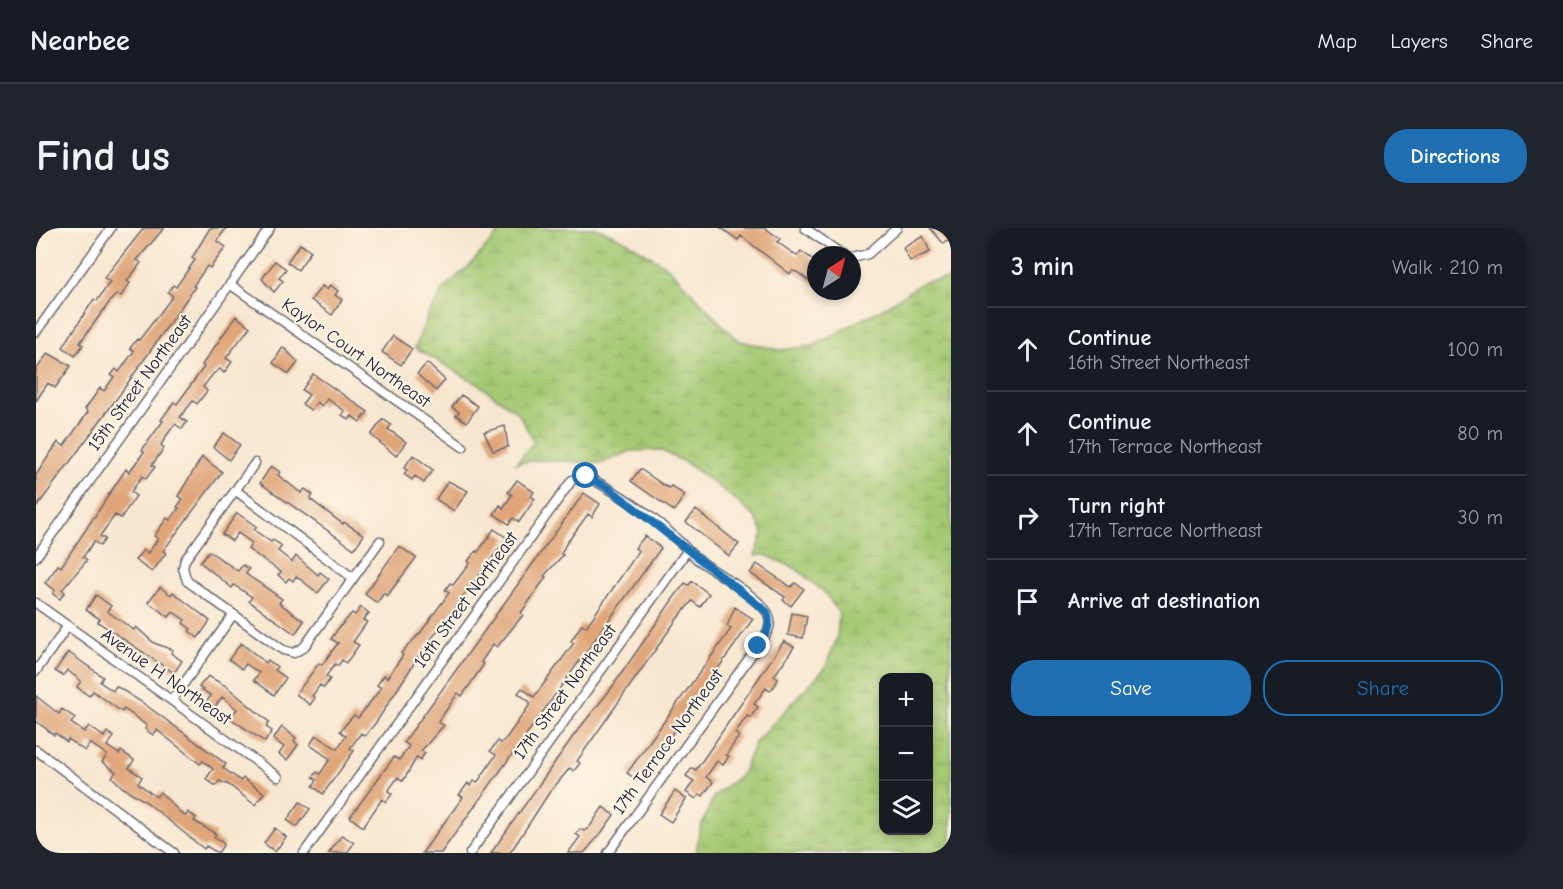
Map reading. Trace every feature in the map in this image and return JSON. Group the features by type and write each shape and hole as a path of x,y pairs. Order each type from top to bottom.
{"street":[{"path":"36,332 111,228"},
{"name":"15th Street Northeast","path":"36,557 270,228"},
{"path":"805,228 830,246"},
{"path":"861,256 868,254 897,228"},
{"name":"Kaylor Court Northeast","path":"231,285 463,447"},
{"path":"255,463 185,560 183,568 187,581 283,650 294,653 304,647 380,541"},
{"name":"16th Street Northeast","path":"304,853 572,480 586,476 610,489 680,542 687,551"},
{"path":"236,490 353,578"},
{"name":"17th Street Northeast","path":"470,853 687,551"},
{"name":"17th Terrace Northeast","path":"608,853 769,630 770,621 767,612 743,591 687,551"},
{"name":"Avenue H Northeast","path":"36,603 278,777"},
{"path":"172,700 234,615"},
{"path":"36,671 67,627"},
{"path":"36,750 167,851"}],"green space":[{"path":"503,228 597,228 623,239 669,268 740,341 780,350 813,346 887,306 923,282 951,278 951,853 696,853 699,832 714,796 742,774 755,743 825,668 837,638 839,613 825,593 795,568 765,555 755,556 763,533 756,518 726,492 686,463 660,450 631,451 602,463 540,460 516,463 534,442 518,413 478,384 415,348 428,315 446,286 471,264"}],"building":[{"path":"144,228 164,228 137,260 141,263 127,281 130,283 121,296 117,294 111,300 80,343 83,345 75,356 63,347 94,299 97,301 110,282 104,278"},
{"path":"210,228 226,228 217,241 226,247 210,268 207,266 193,286 195,287 120,394 36,508 36,475 58,442 64,446 88,412 85,409 100,388 104,391 114,377 111,375 116,369 119,372 134,351 130,348 137,339 139,340 173,296 168,292 173,285 176,287 195,260 192,258"},
{"path":"721,228 765,228 780,239 777,242 797,256 801,251 807,255 807,279 797,272 792,271 790,274 741,236 738,240"},
{"path":"930,228 951,228 951,238 944,244"},
{"path":"923,236 930,252 910,261 903,248"},
{"path":"300,244 311,251 298,270 287,262"},
{"path":"275,261 286,269 279,278 283,281 274,292 262,279"},
{"path":"330,285 338,291 335,295 342,300 332,315 311,300 322,286 327,290"},
{"path":"236,316 250,327 226,358 232,362 224,373 220,369 213,374 203,387 207,391 197,404 193,401 180,417 187,422 182,429 175,424 167,435 161,445 164,448 152,465 155,467 146,479 142,476 131,492 136,496 121,518 115,515 100,536 105,539 100,546 94,541 83,557 87,560 62,590 65,592 60,599 53,594 55,590 45,583 58,565 61,567 126,469 129,472 144,452 142,450 163,421 161,420 174,402 177,404 204,367 202,365"},
{"path":"393,336 412,349 401,365 382,352"},
{"path":"283,347 298,362 289,374 273,363"},
{"path":"48,353 71,366 55,388 48,383 36,401 36,370"},
{"path":"427,363 445,380 436,391 417,374"},
{"path":"313,374 368,412 360,422 352,416 349,420 342,415 345,411 327,399 322,406 317,402 311,410 302,404 309,395 302,390"},
{"path":"461,395 478,406 467,422 456,415 459,412 452,407"},
{"path":"383,419 391,425 388,429 406,442 396,456 371,435"},
{"path":"505,426 508,447 493,451 484,432"},
{"path":"224,433 240,445 229,460 213,447"},
{"path":"413,455 433,470 424,483 415,476 412,480 404,474 407,470 404,468"},
{"path":"202,457 222,472 163,551 166,553 152,572 135,560 143,550 148,553 158,539 154,536 167,518 170,520 179,508 177,507 183,499 178,496"},
{"path":"271,466 280,472 278,475 301,493 305,489 313,495 310,499 343,524 344,522 364,535 354,549 260,483"},
{"path":"640,469 665,486 669,488 671,486 685,495 674,511 631,481"},
{"path":"517,480 534,492 531,496 535,499 519,522 513,518 509,524 494,514 500,505 503,508 512,495 508,492"},
{"path":"448,481 468,491 454,511 436,499"},
{"path":"584,493 600,504 592,517 588,514 566,544 561,554 563,555 544,576 546,577 521,613 523,615 497,647 493,644 481,662 484,664 462,696 458,693 438,722 444,725 421,751 425,753 420,760 417,757 403,781 398,777 388,791 392,794 386,802 382,799 363,827 350,817 394,757 399,760 409,746 404,742"},
{"path":"696,510 739,544 729,556 686,522"},
{"path":"237,513 257,527 254,530 271,542 273,540 282,546 278,551 292,562 296,556 318,575 320,572 329,579 318,593 296,576 293,581 289,578 286,582 278,575 281,572 248,549 252,543 238,533 232,541 222,534"},
{"path":"494,529 507,538 420,654 377,721 365,736 361,733 350,748 354,751 323,794 313,786 317,780 313,777 317,772 320,774 330,759 310,745 316,735 337,749 346,736 340,731 354,715 358,718 372,700 381,688 377,685 384,675 387,678 403,655 401,653 421,632 449,593 445,590 450,583 453,585 470,563 468,561 476,551 478,552"},
{"path":"645,536 661,548 441,853 422,853 463,797 459,795 468,783 470,786 474,781 477,783 496,755 490,751 498,741 501,743 507,737 531,703 518,693 522,688 534,697 574,643 571,641 582,624 586,627 639,551 635,548"},
{"path":"399,546 416,558 387,596 384,593 377,603 365,594"},
{"path":"209,551 238,571 243,565 249,569 246,574 282,599 279,603 304,621 295,634 249,601 252,597 234,585 232,588 200,562"},
{"path":"757,564 791,587 795,583 804,589 791,606 783,600 785,597 750,573"},
{"path":"692,581 709,594 700,607 692,601 677,619 577,761 580,763 574,771 570,768 549,793 510,853 491,853 673,599 685,583 689,585"},
{"path":"160,587 171,595 173,592 210,621 198,638 183,623 185,620 173,612 169,617 148,602"},
{"path":"96,595 111,606 107,611 134,630 136,627 154,643 173,650 171,653 182,661 174,673 98,622 100,619 86,610"},
{"path":"361,607 369,613 363,620 367,622 353,642 359,645 346,663 342,660 338,666 335,664 326,676 330,679 324,688 320,685 312,696 315,698 310,705 296,694 319,663 322,665 338,643 331,639 337,630 352,613 355,615"},
{"path":"735,607 753,619 639,781 627,773 731,629 727,626"},
{"path":"792,613 807,616 803,638 788,635"},
{"path":"784,641 794,647 774,676 778,679 775,685 770,691 766,688 754,704 758,707 750,718 747,716 735,733 739,736 726,755 729,756 723,765 717,761 706,777 713,782 703,796 700,794 696,799 686,792 694,781 686,776 692,768 696,770"},
{"path":"241,643 266,663 268,660 277,667 275,670 286,678 274,695 254,680 259,673 246,664 242,669 229,659"},
{"path":"68,652 103,677 100,682 113,691 116,686 143,703 226,764 223,768 241,781 243,778 264,793 255,805 229,785 219,781 216,786 206,779 213,769 203,761 200,764 157,730 153,735 145,729 147,726 124,709 122,712 93,691 89,696 77,687 81,681 67,670 63,676 55,671"},
{"path":"208,676 226,686 269,722 266,727 272,731 265,742 230,718 237,709 222,697 214,708 206,702 211,696 199,687"},
{"path":"36,696 59,714 62,709 75,718 71,723 84,732 89,726 104,737 107,732 114,737 107,746 119,754 121,751 134,760 129,768 142,777 138,783 156,797 160,792 181,813 186,816 188,812 196,818 194,821 216,834 214,837 224,844 218,853 206,846 204,849 145,801 122,787 112,777 116,772 102,762 107,755 90,743 85,751 68,739 67,742 55,733 54,735 36,721"},
{"path":"282,727 296,738 294,741 298,745 287,760 279,754 284,747 273,739"},
{"path":"675,791 686,799 671,822 659,814"},
{"path":"300,802 310,809 297,827 287,820"},
{"path":"603,807 614,815 602,832 584,853 568,853 580,837 576,834 580,829 584,831 589,828"},
{"path":"275,828 286,837 275,852 264,843"},
{"path":"342,835 354,843 347,853 329,853"}],"route":[{"path":"586,476 610,489 767,612 770,621 769,630 758,646"}]}
